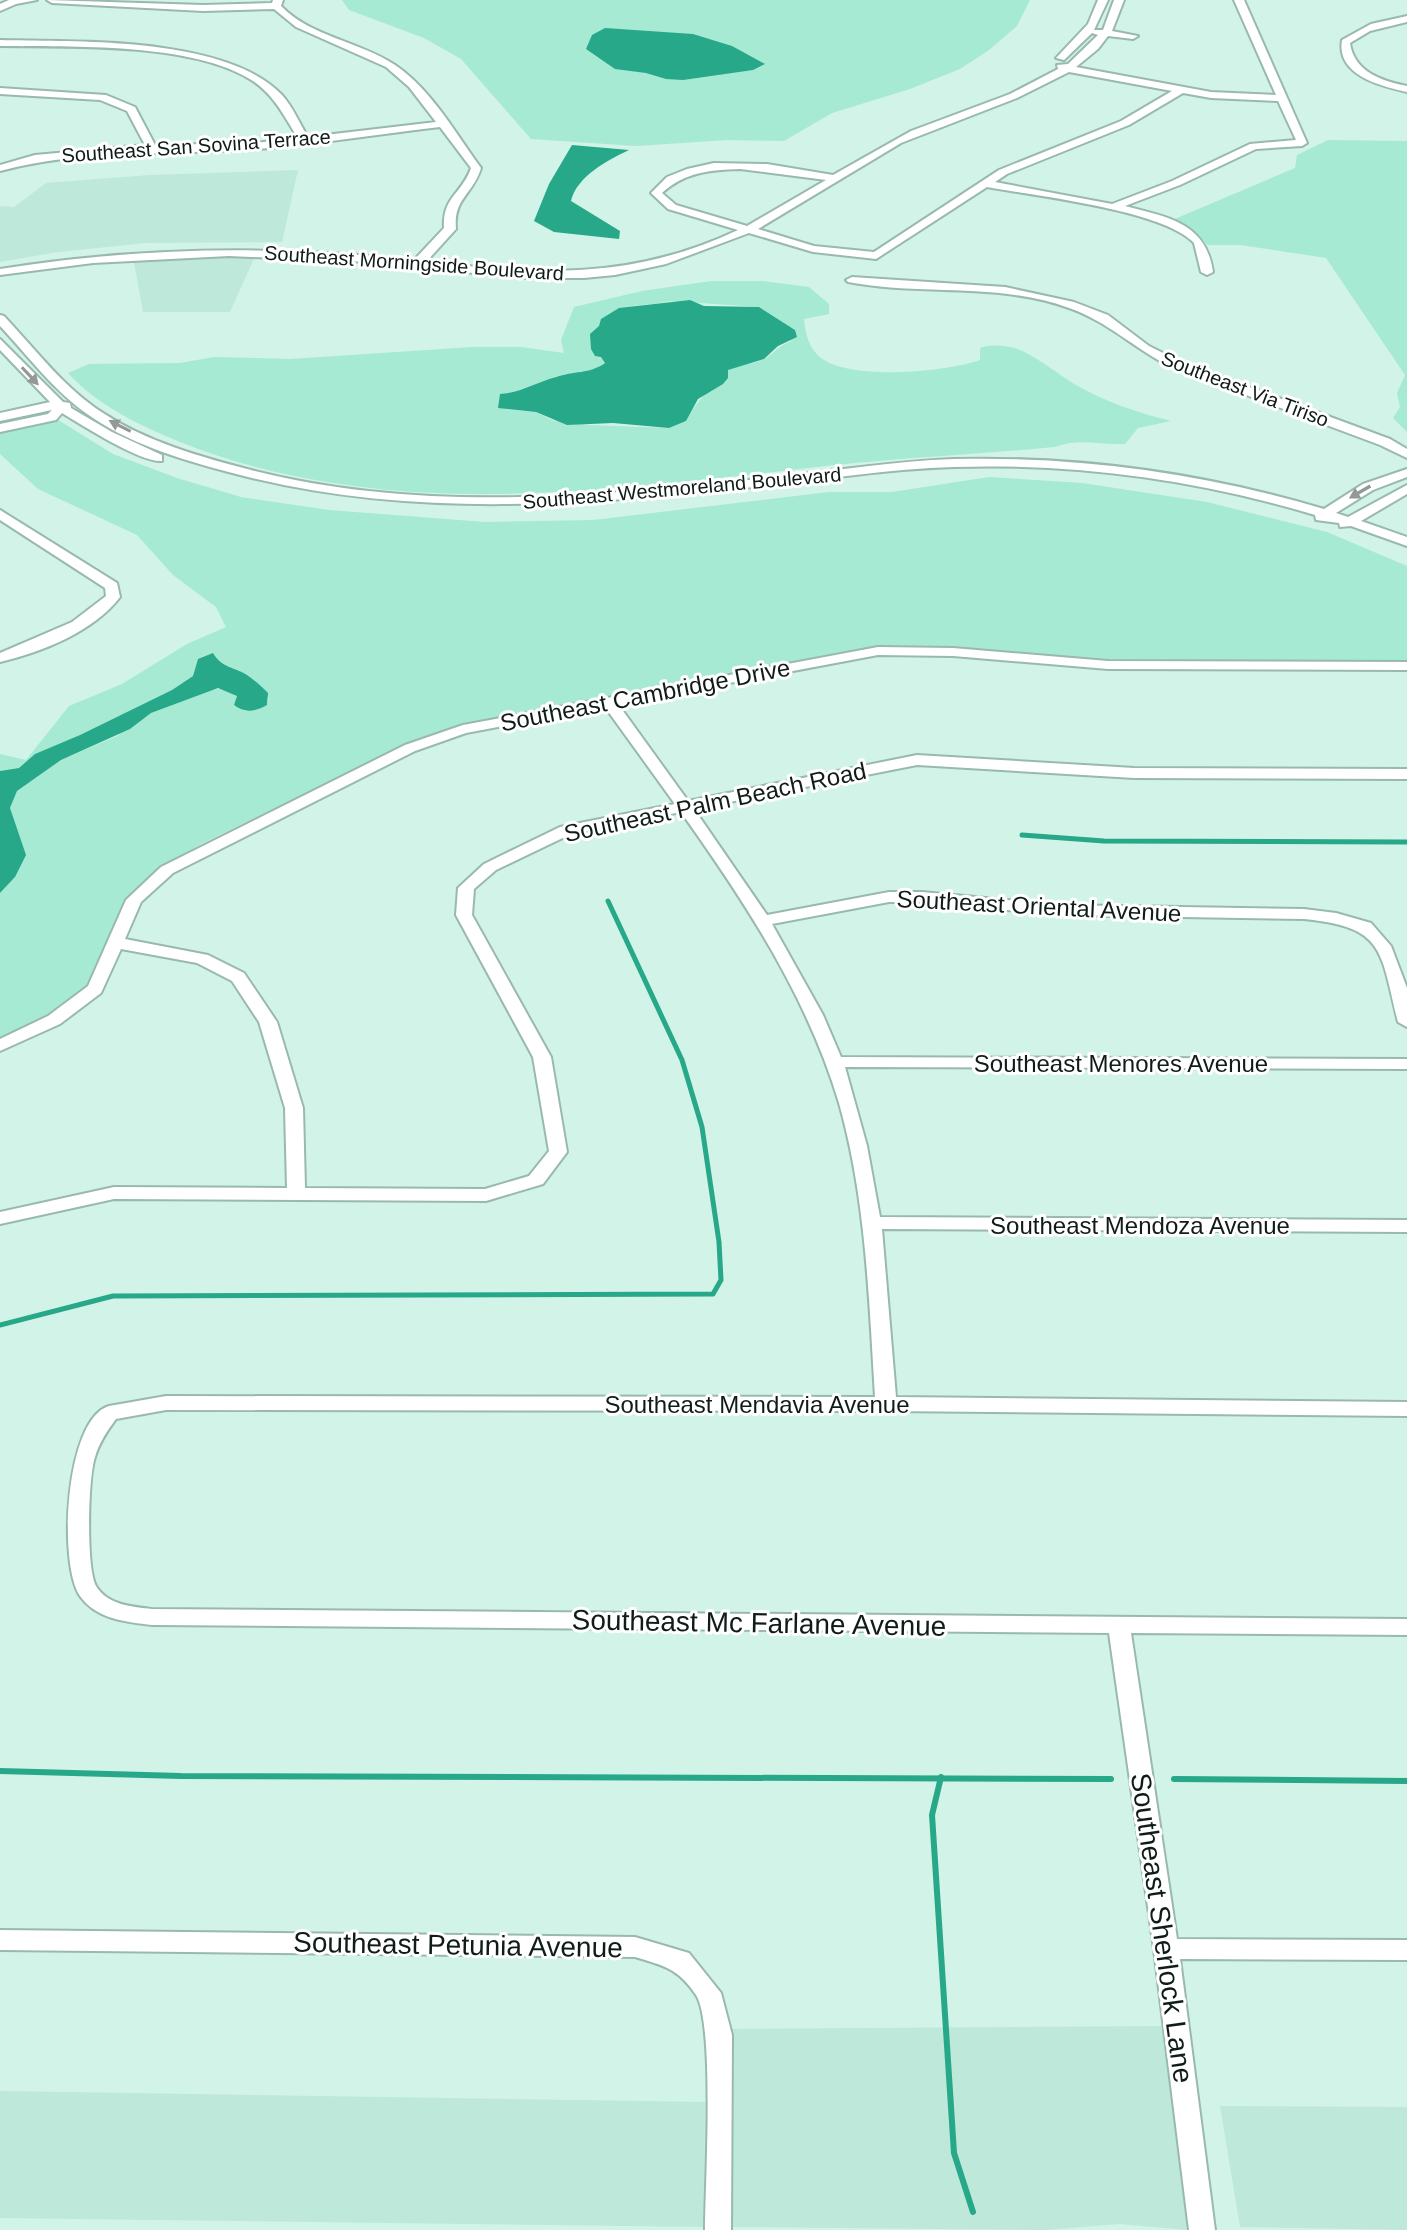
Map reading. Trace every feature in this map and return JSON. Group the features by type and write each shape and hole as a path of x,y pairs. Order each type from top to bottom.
{"street":[{"path":"0,8 14,1 32,0"},
{"path":"52,0 203,8 277,3 291,22 370,53 404,76 476,168 474,181 447,211 450,229 422,260"},
{"name":"Southeast Morningside Boulevard","path":"565,272 659,254 733,223 781,199 890,134 978,102 1053,66 1088,31 1100,14 1103,0"},
{"name":"Southeast Morningside Boulevard","path":"0,264 166,249 268,248 422,260 472,271 616,272 671,260 797,203 904,138 991,106 1068,69 1104,33 1116,15 1119,0"},
{"path":"1111,208 1176,183 1254,146 1302,143 1239,0"},
{"path":"1407,19 1373,25 1356,33 1345,42 1345,54 1352,66 1372,78 1407,89"},
{"path":"1088,31 1133,36"},
{"path":"0,43 110,46 173,52 220,64 258,81 277,96 304,139"},
{"path":"1053,66 1231,97 1282,98"},
{"path":"835,179 771,166 724,167 696,170 664,182 656,193 672,207 813,249 876,256 1022,163 1125,123 1181,90"},
{"path":"0,91 102,97 131,109 152,148"},
{"path":"978,102 991,106"},
{"name":"Southeast San Sovina Terrace","path":"0,168 35,158 152,148 255,146 442,124"},
{"path":"890,134 904,138"},
{"path":"988,184 1161,220 1190,232 1204,248 1207,272"},
{"name":"Southeast Morningside Boulevard","path":"0,272 56,259"},
{"name":"Southeast Via Tiriso","path":"852,280 1005,290 1070,304 1104,318 1145,349 1175,364 1385,442 1407,454"},
{"name":"Southeast Westmoreland Boulevard","path":"0,319 88,410 171,451 241,473 344,494 482,503 562,502 901,467 992,462 1044,463 1124,472 1321,517 1407,542"},
{"name":"Southeast Westmoreland Boulevard","path":"0,343 61,407 108,435 161,460 230,482 334,504 477,514 556,512 670,503 907,476 992,471 1109,479 1321,517"},
{"path":"0,417 43,406 61,407 80,402"},
{"path":"0,428 52,417 61,407"},
{"path":"1321,517 1368,487 1407,473"},
{"path":"1345,524 1407,489"},
{"path":"0,514 112,586 113,597 104,610 20,652 0,658"},
{"name":"Southeast Westmoreland Boulevard","path":"1345,524 1407,555"},
{"name":"Southeast Cambridge Drive","path":"0,1046 54,1020 95,989 118,943 134,900 167,870 410,748 463,729 878,651 914,650 1108,665 1407,666"},
{"path":"608,701 762,921 804,994 834,1062 859,1150 874,1223 886,1404"},
{"name":"Southeast Palm Beach Road","path":"0,1218 114,1193 486,1195 536,1180 558,1152 542,1057 464,915 466,888 490,867 566,830 917,760 1134,773 1407,774"},
{"name":"Southeast Oriental Avenue","path":"762,921 889,897 922,897 1059,910 1304,914 1365,927 1386,950 1407,1022"},
{"path":"118,943 202,959 238,977 268,1022 294,1108 296,1193"},
{"name":"Southeast Menores Avenue","path":"834,1062 1407,1064"},
{"name":"Southeast Mendoza Avenue","path":"874,1223 1407,1226"},
{"name":"Southeast Mendavia Avenue","path":"112,1612 86,1589 80,1559 82,1465 92,1435 109,1413 166,1403 886,1404 1407,1409"},
{"name":"Southeast Mc Farlane Avenue","path":"112,1612 152,1617 1407,1627"},
{"name":"Southeast Sherlock Lane","path":"1119,1626 1166,1949 1202,2230"},
{"name":"Southeast Petunia Avenue","path":"0,1940 635,1947 680,1960 709,1993 719,2035 718,2230"},
{"path":"1166,1949 1407,1950"}],"shaded area":[{"path":"342,0 1030,0 1017,26 960,69 910,89 832,113 784,141 727,140 636,146 531,139 461,59 424,38 349,10"},
{"path":"605,28 693,34 732,46 765,64 753,70 683,80 615,69 586,49 592,35"},
{"path":"1328,140 1407,141 1407,432 1393,418 1400,407 1397,393 1405,375 1326,258 1241,245 1207,245 1194,231 1170,221 1295,168 1297,155"},
{"path":"572,145 629,150 586,177 571,201 620,231 619,239 554,232 534,221 549,184"},
{"path":"298,170 282,242 146,243 58,252 0,262 0,206 14,207 46,183 150,175"},
{"path":"256,254 230,312 143,312 133,257"},
{"path":"711,281 762,281 809,287 829,304 829,314 804,319 808,340 821,358 835,365 876,372 923,371 980,360 980,348 1008,347 1031,356 1099,397 1171,421 1138,428 1125,444 1072,443 571,491 491,494 412,492 334,483 256,467 180,442 106,405 68,373 89,364 180,363 214,357 290,359 473,347 521,347 564,353 561,340 574,307 642,291","holes":["670,301 759,307 795,330 791,341 762,360 730,369 706,393 686,421 669,428 589,425 552,420 536,412 505,409 505,394 559,376 587,371 606,362 601,357 613,313 619,310"]},
{"path":"690,300 704,306 759,307 795,330 797,337 778,346 764,359 728,370 728,378 698,399 686,421 669,428 613,423 567,425 536,412 498,408 500,394 605,363 591,349 590,334 599,326 601,319 619,308"},
{"path":"47,413 113,454 241,497 329,510 485,522 593,520 829,492 892,492 989,477 1082,483 1207,502 1327,532 1407,566 1407,661 1107,660 953,648 877,647 461,725 405,745 203,843 160,868 127,898 87,987 49,1016 0,1039 0,893 15,877 10,808 17,791 61,760 117,736 151,713 209,690 224,688 237,696 234,705 245,711 267,705 269,699 257,685 216,658 197,664 193,676 172,690 36,754 19,768 0,771 0,754 26,760 69,706 122,684 187,644 226,627 216,607 173,575 137,535 38,489 0,454 0,425"},
{"path":"213,653 220,662 247,675 266,691 267,705 255,710 242,710 234,705 237,696 218,688 151,713 130,729 61,760 17,791 10,808 26,855 15,877 0,893 0,771 19,768 35,754 172,690 193,676 198,659"},
{"path":"1163,2026 1188,2230 1119,2224 1047,2230 731,2227 731,2029"},
{"path":"0,2091 705,2102 704,2227 0,2218"},
{"path":"1220,2106 1407,2107 1407,2230 1240,2227"}],"waterway":[{"path":"1022,835 1104,841 1407,842"},
{"path":"0,1325 113,1296 713,1294 721,1280 719,1242 702,1127 682,1060 608,901"},
{"path":"0,1771 181,1776 941,1778"},
{"path":"941,1778 1111,1779"},
{"path":"941,1778 932,1815 954,2153 973,2212"},
{"path":"1174,1779 1407,1781"}]}
